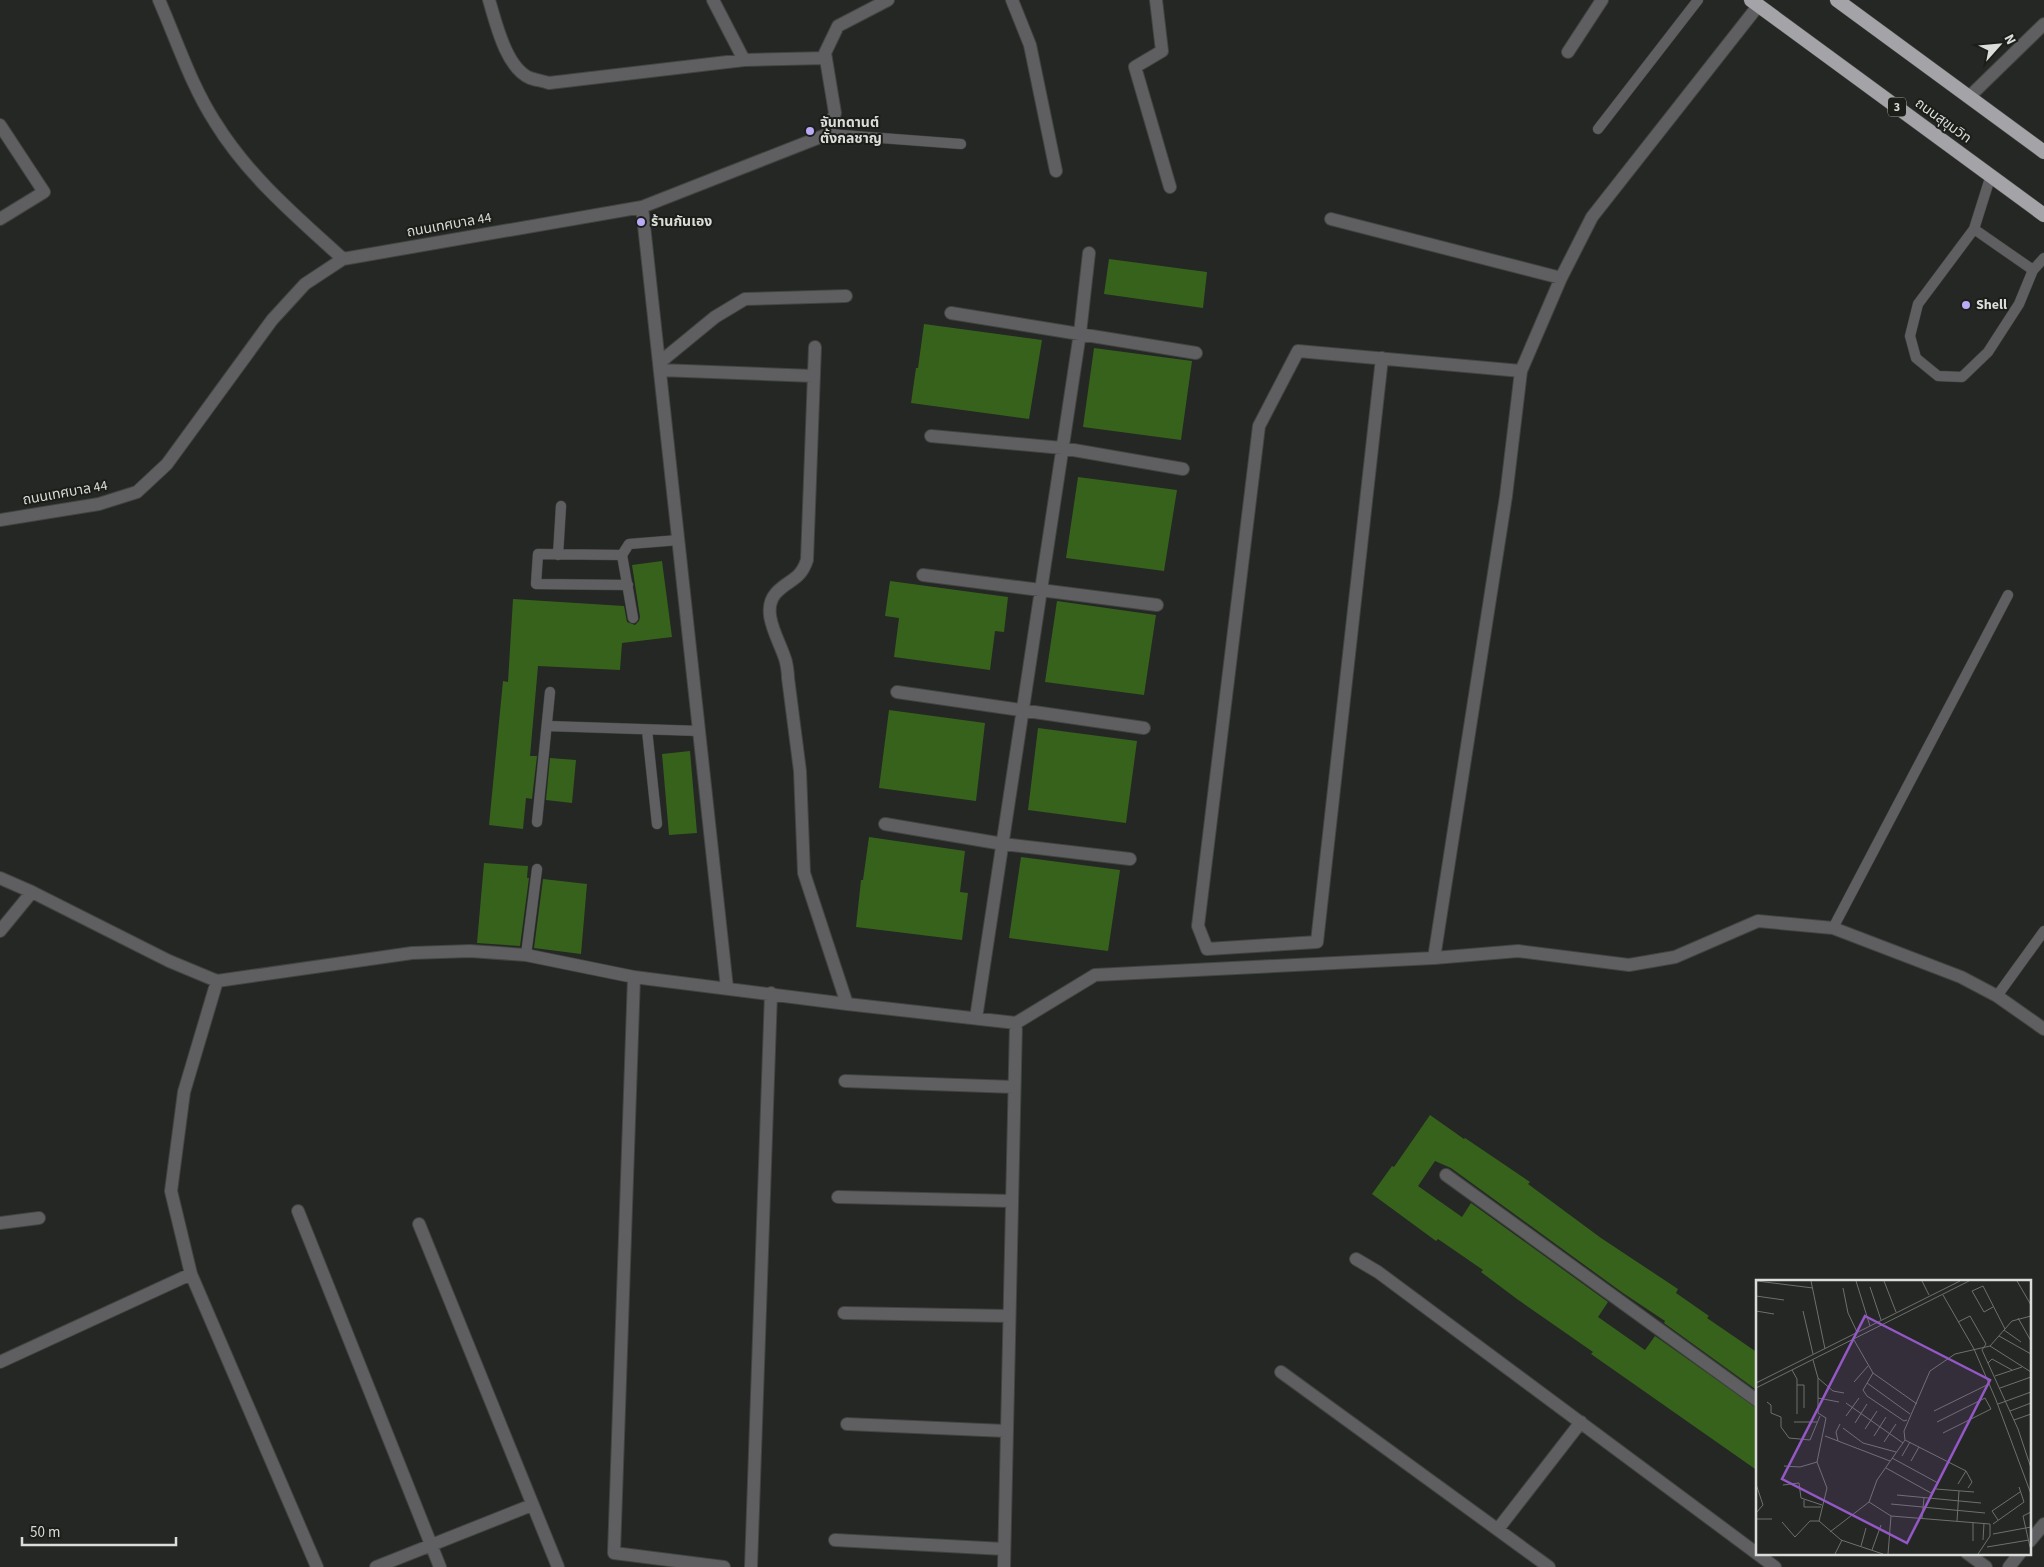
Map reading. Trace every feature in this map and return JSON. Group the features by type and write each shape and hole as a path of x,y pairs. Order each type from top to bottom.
{"highway":[{"path":"1842,1 2044,152"},
{"name":"ถนนสุขุมวิท","path":"1754,3 2044,214"}],"street":[{"path":"160,0 191,76 214,122 238,154 274,195 343,259"},
{"path":"489,0 505,47 517,67 529,77 549,83 744,60 826,58"},
{"path":"713,0 744,60"},
{"path":"828,134 835,113 825,53 838,26 888,0"},
{"path":"1012,0 1030,45 1056,171"},
{"path":"1156,0 1162,51 1135,67 1170,187"},
{"path":"1568,52 1602,0"},
{"path":"1434,958 1506,496 1521,371 1561,278 1592,217 1754,3"},
{"path":"1969,97 2044,24"},
{"path":"0,125 44,192 0,219"},
{"name":"ถนนเทศบาล 44","path":"0,520 99,504 137,492 168,464 272,320 306,284 343,259 642,207 828,134"},
{"path":"642,207 728,988"},
{"path":"1331,219 1561,278"},
{"path":"976,1018 1080,334 1089,253"},
{"path":"660,366 715,317 745,299 784,296 846,296"},
{"path":"951,313 1196,352"},
{"path":"815,347 807,560 803,571 776,593 770,604 770,619 786,663 800,771 804,873 847,1004"},
{"path":"1382,358 1317,942 1207,949 1198,926 1259,426 1298,351 1382,358 1521,371"},
{"path":"660,366 814,376"},
{"path":"931,436 1062,448 1183,469"},
{"path":"923,575 1157,605"},
{"path":"897,692 1144,728"},
{"path":"885,824 1003,844 1130,859"},
{"path":"0,878 32,892 169,961 217,981 412,953 470,951 526,955 634,977 1016,1023 1095,975 1434,958 1518,951 1629,965 1675,957 1758,921 1833,928 1961,977 1996,996 2044,1029"},
{"path":"0,931 32,892"},
{"path":"634,977 614,1553 724,1567"},
{"path":"217,981 184,1092 171,1191 191,1274 317,1567"},
{"path":"751,1567 770,993"},
{"path":"1004,1567 1016,1023"},
{"path":"845,1081 1014,1087"},
{"path":"1446,1175 1756,1400"},
{"path":"838,1197 1012,1201"},
{"path":"298,1211 440,1567"},
{"path":"0,1223 39,1218"},
{"path":"418,1224 558,1567"},
{"path":"1356,1259 1378,1272 1756,1553"},
{"path":"0,1362 191,1274"},
{"path":"844,1313 1009,1316"},
{"path":"1281,1372 1549,1567"},
{"path":"1498,1529 1581,1422"},
{"path":"846,1424 1006,1431"},
{"path":"376,1567 532,1505"},
{"path":"2032,1539 2044,1524"},
{"path":"836,1540 1004,1549"},
{"path":"1758,1554 1775,1567"},
{"path":"1968,1554 1986,1567"},
{"path":"2009,1567 2019,1554"}],"lane":[{"path":"1598,129 1698,0"},
{"path":"828,134 961,144"},
{"path":"1991,175 1974,229 1918,304 1910,336 1916,358 1938,376 1962,377 1988,352 2020,304 2033,270 2044,258"},
{"path":"1974,229 2033,270"},
{"path":"558,554 561,506"},
{"path":"633,618 622,555 629,544 679,540"},
{"path":"622,555 538,554 536,584 628,585"},
{"path":"1833,928 2008,595"},
{"path":"537,822 550,692"},
{"path":"547,726 700,731"},
{"path":"646,730 656,824"},
{"path":"526,955 537,869"},
{"path":"1996,996 2044,931"}],"building":[{"path":"1109,259 1207,272 1203,308 1104,294"},
{"path":"924,324 1042,340 1029,419 911,403"},
{"path":"1094,348 1192,361 1181,440 1083,427"},
{"path":"1078,477 1177,490 1164,571 1066,558"},
{"path":"662,561 672,637 622,643 620,670 538,666 530,756 537,756 532,799 526,798 523,829 489,825 503,681 508,682 513,599 624,606 627,622 635,625 640,617 632,565"},
{"path":"890,581 1008,597 1004,632 995,631 990,670 894,657 899,618 885,616"},
{"path":"1057,601 1156,615 1144,695 1045,682"},
{"path":"889,710 985,723 976,801 879,788"},
{"path":"1038,728 1137,741 1126,823 1028,810"},
{"path":"690,751 697,833 669,835 662,754"},
{"path":"550,758 576,760 572,803 546,800"},
{"path":"869,837 965,851 960,892 968,893 962,940 856,927 861,880 863,880"},
{"path":"1021,857 1120,870 1108,951 1009,938"},
{"path":"484,863 528,866 527,878 529,878 520,946 477,943"},
{"path":"543,879 587,884 581,954 534,948"},
{"path":"1430,1115 1530,1182 1528,1184 1601,1238 1678,1289 1676,1293 1709,1316 1707,1318 1756,1352 1756,1390 1664,1323 1665,1321 1623,1293 1451,1168 1435,1161 1418,1186 1462,1217 1471,1203 1608,1302 1598,1317 1645,1350 1655,1336 1756,1408 1756,1470 1591,1354 1593,1352 1481,1272 1483,1270 1438,1239 1436,1241 1372,1194 1392,1166 1394,1167"}],"place":[{"name":"จันทดานต์ ตั้งกลชาญ","path":"810,131"},
{"name":"ร้านกันเอง","path":"641,222"},
{"name":"Shell","path":"1966,305"}]}
